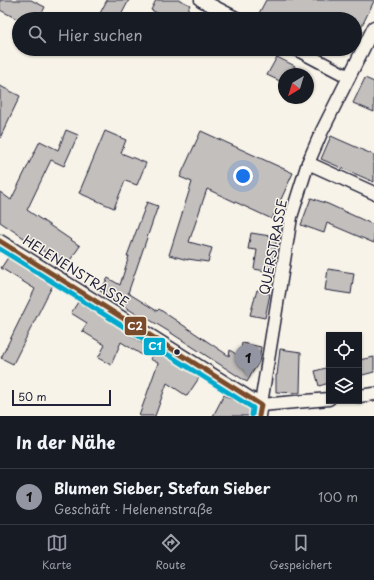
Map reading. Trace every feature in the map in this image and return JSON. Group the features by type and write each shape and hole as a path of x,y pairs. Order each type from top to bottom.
{"street":[{"path":"201,0 224,12"},
{"name":"QUERSTRASSE","path":"362,51 374,27"},
{"path":"309,56 349,77"},
{"name":"QUERSTRASSE","path":"260,410 291,217 308,163 360,56"},
{"path":"308,163 374,193"},
{"name":"HELENENSTRASSE","path":"0,240 260,410"},
{"path":"362,396 374,394"},
{"path":"260,410 326,399"}],"building":[{"path":"0,0 31,0 45,7 42,12 12,12 12,16 0,10"},
{"path":"107,0 129,0 123,12 101,12"},
{"path":"156,0 180,0 190,5 186,12 155,12 151,10"},
{"path":"266,0 374,0 362,26 362,12 260,12"},
{"path":"277,57 295,66 294,68 278,68 278,80 267,75"},
{"path":"365,78 374,82 374,112 353,103"},
{"path":"0,86 20,96 0,138"},
{"path":"66,130 78,135 64,166 51,160 27,210 80,246 66,266 0,222 0,192 11,200 40,141 58,150"},
{"path":"105,131 126,140 121,153 146,163 137,185 125,181 114,208 79,193"},
{"path":"201,131 293,173 272,219 207,189 189,242 212,248 208,262 188,260 169,255 192,182 180,177"},
{"path":"331,136 374,155 374,182 321,159"},
{"path":"311,198 374,225 374,243 327,223 324,233 301,225"},
{"path":"147,202 158,206 128,293 157,311 159,309 229,356 230,350 240,357 242,343 261,347 259,361 247,382 168,331 145,317 144,319 100,291 108,278 120,285 129,256 127,256"},
{"path":"251,233 277,237 271,272 254,269 257,250 248,249"},
{"path":"9,256 53,285 13,364 1,358 35,289 1,268"},
{"path":"328,269 354,273 351,294 325,290"},
{"path":"257,290 270,294 265,318 250,315"},
{"path":"78,302 126,331 125,332 148,347 142,355 121,342 111,365 98,358 105,345 82,331 87,323 71,313"},
{"path":"156,349 178,362 177,363 199,378 187,396 167,383 155,416 139,416 158,363 150,359"},
{"path":"280,349 301,352 300,393 276,392 276,375"},
{"path":"374,357 374,372 362,375 362,359"},
{"path":"326,368 326,384 319,386 315,371"},
{"path":"224,395 252,410 252,416 213,416"}],"transit line":[{"name":"C2","path":"0,241 261,405 259,416"},
{"name":"C1","path":"0,249 253,408 252,415"}],"place":[{"name":"Blumen Sieber, Stefan Sieber","path":"248,377"}]}
